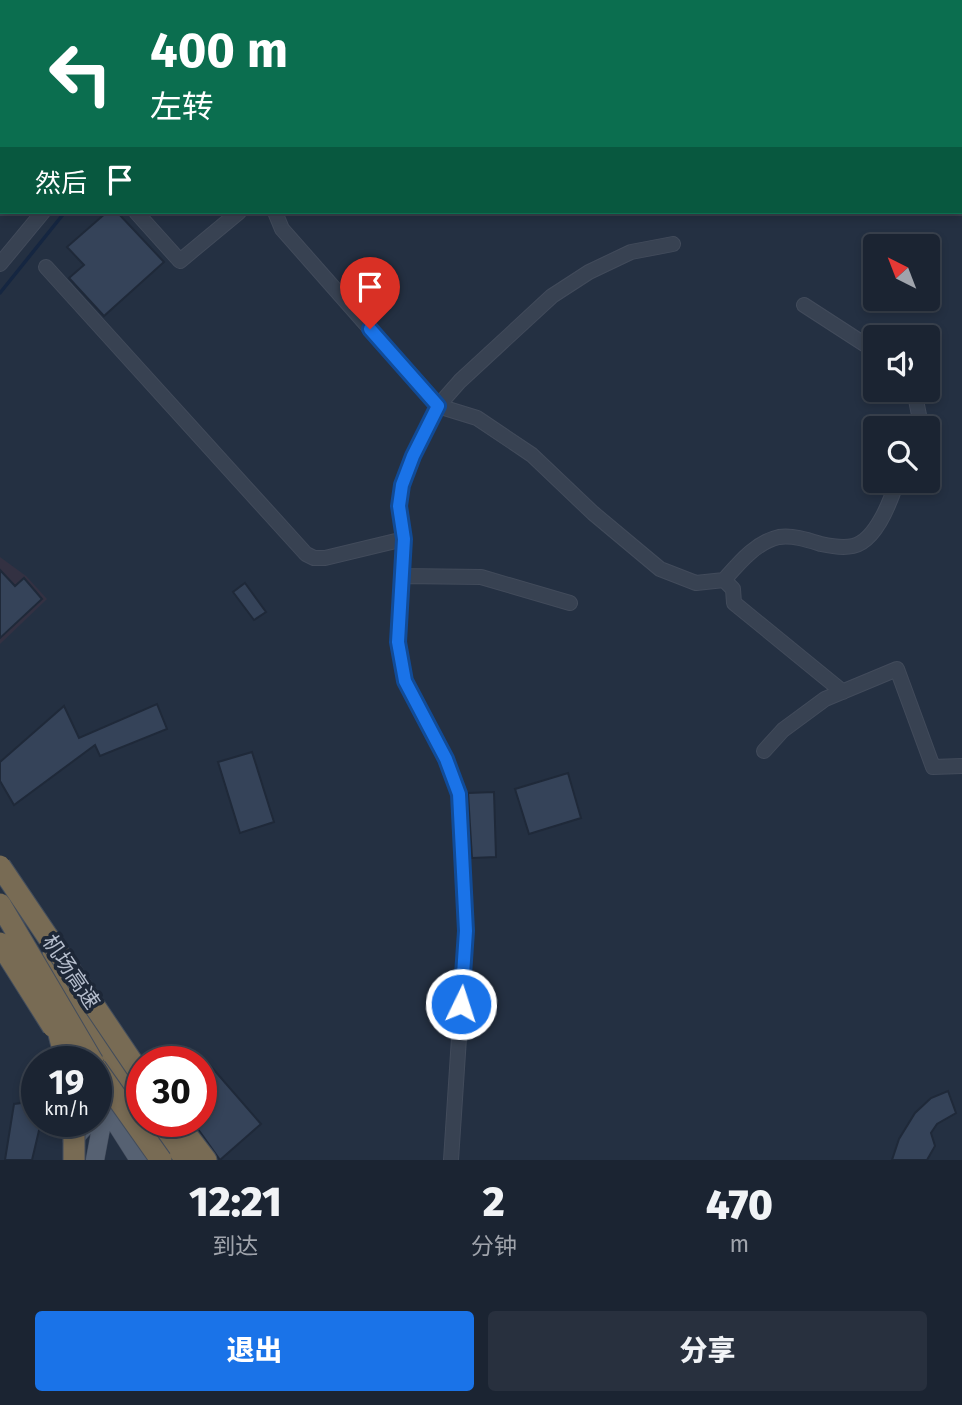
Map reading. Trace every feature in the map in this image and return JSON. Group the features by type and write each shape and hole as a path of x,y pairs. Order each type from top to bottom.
{"highway":[{"path":"0,866 82,1009 126,1074"},
{"name":"机场高速","path":"0,866 126,1053"},
{"path":"0,904 84,1046"},
{"name":"机场高速","path":"0,904 40,979 52,1008 63,1046"},
{"path":"0,943 66,1046"},
{"path":"54,1024 68,1036 79,1037 87,1028 82,1009"},
{"path":"112,1086 175,1156"},
{"path":"112,1119 146,1160 150,1153 160,1146 167,1146 175,1156"},
{"path":"166,1137 175,1156"},
{"path":"184,1137 198,1160"},
{"path":"187,1137 206,1160"}],"main road":[{"path":"0,935 67,1046"},
{"path":"54,1024 62,1046"},
{"path":"104,1042 104,1046"},
{"path":"112,1122 139,1160"},
{"path":"68,1160 74,1137"},
{"path":"95,1160 96,1137"}],"street":[{"path":"0,264 42,214"},
{"path":"138,214 180,261 237,214"},
{"path":"276,214 290,239 438,406 477,418 532,455 593,513 660,569 696,583 724,580 751,552 777,538 792,537 829,546 855,546 885,515 893,493"},
{"path":"451,1160 466,931 459,794 446,759 405,681 398,642 404,539 399,506 402,485 438,406 460,381 552,296 589,272 631,252 673,244"},
{"path":"46,267 306,554 314,558 325,558 404,539"},
{"path":"804,305 863,343"},
{"path":"403,576 481,577 570,603"},
{"path":"724,580 733,589 734,603 843,692"},
{"path":"764,751 783,730 825,699 897,669 933,767 962,766"}],"shaded area":[{"path":"0,557 26,576 47,599 0,644"}],"building":[{"path":"105,214 119,214 164,262 104,316 69,278 84,265 67,247"},
{"path":"0,570 15,586 24,578 42,599 0,638"},
{"path":"245,583 266,612 254,620 233,592"},
{"path":"157,704 167,729 100,756 95,745 14,805 0,781 0,762 64,706 79,738"},
{"path":"252,752 274,822 240,833 218,762"},
{"path":"568,773 581,818 529,834 515,789"},
{"path":"494,792 496,857 472,858 468,793"},
{"path":"217,1073 261,1124 220,1160 204,1137 217,1137"},
{"path":"948,1091 956,1113 937,1124 931,1133 935,1146 927,1160 892,1160 899,1139 915,1113 931,1098"},
{"path":"21,1103 21,1137 37,1137 32,1160 5,1160 14,1104"}],"waterway":[{"path":"0,293 63,214"}],"route":[{"path":"370,329 438,406 402,485 399,506 404,539 398,642 405,681 446,759 459,794 466,931 461,1004"}]}
